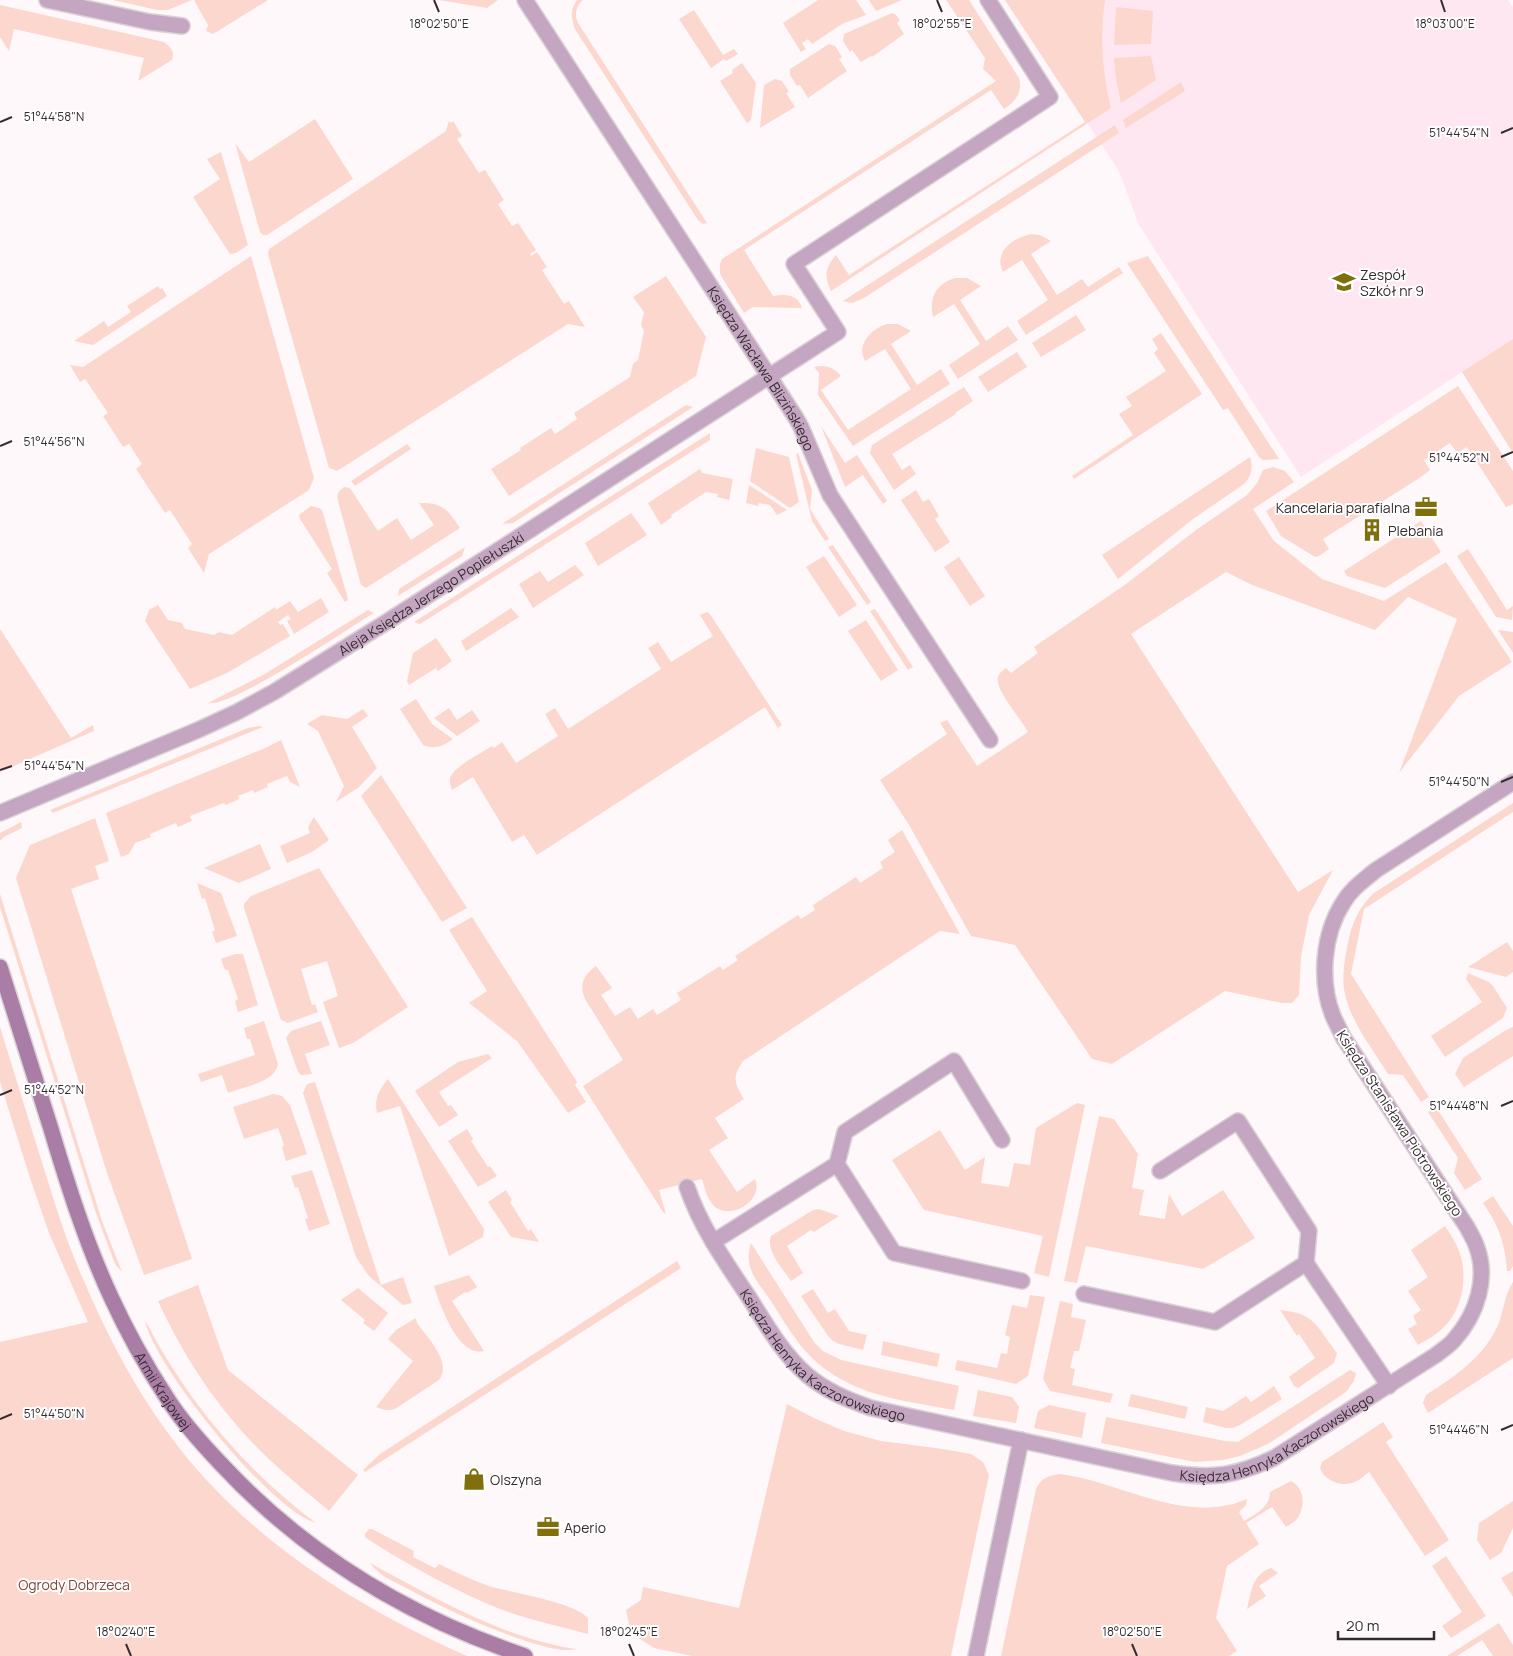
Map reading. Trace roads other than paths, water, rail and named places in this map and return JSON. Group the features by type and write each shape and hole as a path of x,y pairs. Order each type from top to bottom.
{"street":[{"path":"47,0 150,22 182,26"},
{"name":"Księdza Wacława Blizińskiego","path":"525,0 802,428 830,495 990,740"},
{"name":"Aleja Księdza Jerzego Popiełuszki","path":"0,813 198,730 238,712 274,692 385,623 838,332 794,264 1050,97 988,0"},
{"name":"Księdza Stanisława Piotrowskiego","path":"1481,1284 1481,1264 1476,1245 1468,1228 1343,1037 1332,1014 1327,992 1325,968 1327,944 1333,922 1343,902 1358,884 1376,870 1513,782"},
{"name":"Armii Krajowej","path":"0,967 75,1207 92,1254 136,1347 167,1399 200,1442 240,1485 322,1555 366,1583 430,1618 489,1644 525,1656"},
{"path":"712,1242 837,1164 845,1132 954,1061 1002,1140"},
{"path":"1160,1171 1238,1121 1309,1231 1306,1263 1392,1384"},
{"path":"837,1164 894,1253 1022,1281"},
{"name":"Księdza Henryka Kaczorowskiego","path":"687,1187 694,1208 712,1242 776,1338 791,1359 808,1376 826,1389 847,1400 871,1408 1172,1473 1199,1477 1226,1475 1251,1469 1274,1458 1392,1384 1453,1342 1468,1323 1476,1304 1481,1284"},
{"path":"1084,1294 1214,1322 1306,1263"},
{"path":"976,1656 1021,1440"}],"place":[{"name":"Zespół Szkół nr 9","path":"1344,282"},
{"name":"Kancelaria parafialna","path":"1426,507"},
{"name":"Plebania","path":"1372,530"},
{"name":"Olszyna","path":"474,1479"},
{"name":"Aperio","path":"548,1527"}],"park label":[{"name":"Ogrody Dobrzeca","path":"74,1584"}]}
